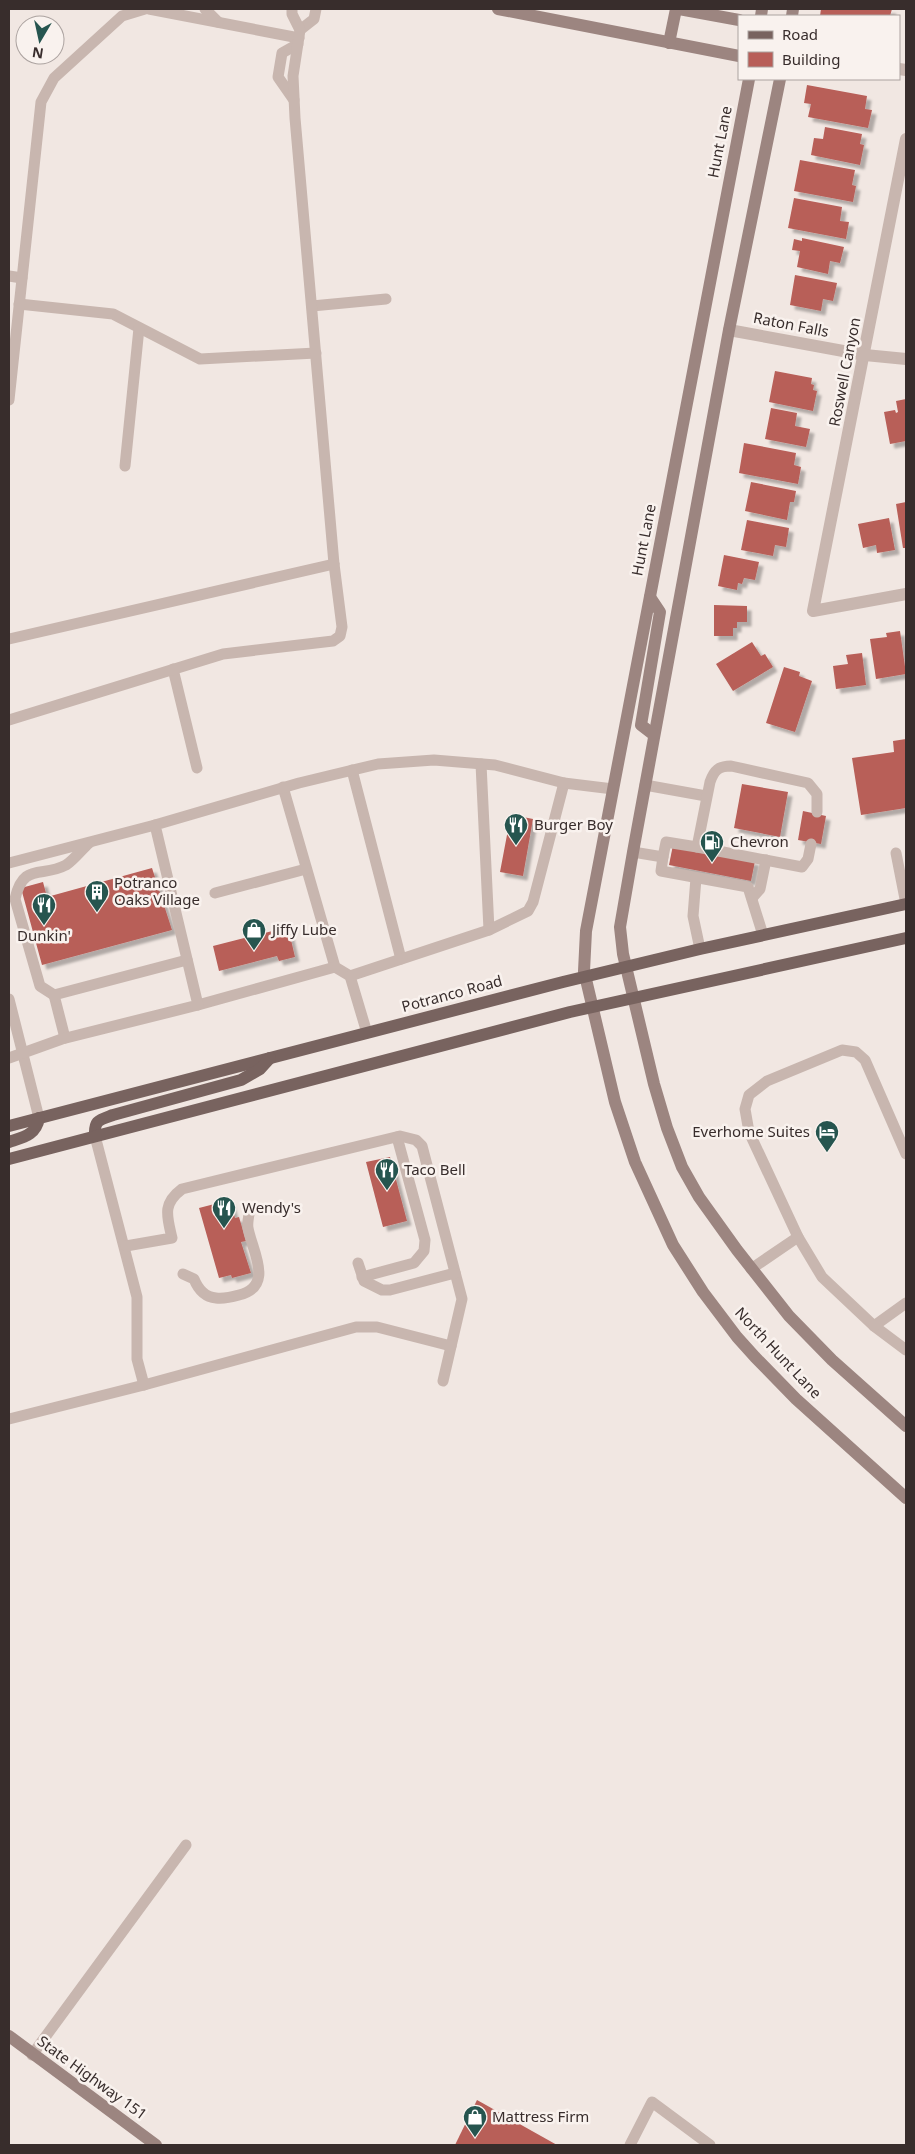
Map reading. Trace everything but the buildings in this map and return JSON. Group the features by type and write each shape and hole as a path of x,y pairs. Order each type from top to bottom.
{"main road":[{"path":"498,9 738,56"},
{"path":"669,42 678,9 738,20"},
{"name":"Hunt Lane","path":"592,1008 584,961 586,931 749,80"},
{"path":"780,80 729,330 620,927 626,967 659,1102 679,1158 699,1196 751,1269 809,1339 906,1426"},
{"path":"650,597 660,612 641,725 654,735"},
{"name":"Potranco Road","path":"9,1126 626,967 763,935 906,905"},
{"path":"9,1159 592,1008 906,938"},
{"name":"North Hunt Lane","path":"592,1008 615,1102 635,1162 661,1221 688,1269 737,1337 773,1376 906,1498"},
{"path":"95,1136 94,1127 98,1121 113,1115 241,1080 260,1069 271,1058"},
{"path":"9,1142 29,1135 37,1128 39,1118"},
{"name":"State Highway 151","path":"9,2036 32,2055 156,2145"}],"street":[{"name":"Roswell Canyon","path":"906,139 865,356 813,611 906,594"},
{"name":"Raton Falls","path":"729,330 865,356 906,359"}],"lane":[{"path":"9,400 41,102 54,78 122,16 131,11 145,9"},
{"path":"149,9 299,37"},
{"path":"205,9 218,22"},
{"path":"9,720 223,654 333,641 340,636 342,627 334,564 294,100 293,76 299,37 292,9"},
{"path":"299,37 314,19 316,9"},
{"path":"9,276 22,278"},
{"path":"312,306 386,299"},
{"path":"19,304 113,314 200,359 316,353"},
{"path":"124,466 139,328"},
{"path":"9,639 334,564"},
{"path":"173,669 197,768"},
{"path":"9,863 155,825 283,787 378,764 434,760 495,765 564,783 614,789"},
{"path":"481,764 490,930"},
{"path":"697,847 712,774 720,767 731,766 808,783 817,794 817,812"},
{"path":"352,770 401,959"},
{"path":"350,976 490,930 528,910 533,902 564,783"},
{"path":"645,785 706,796"},
{"path":"283,787 335,967 350,976 367,1033"},
{"path":"155,825 198,1005"},
{"path":"763,935 748,887 661,872 666,842 802,866 808,858 811,844"},
{"path":"65,1038 54,995 40,986 15,899 18,884 29,874 66,864 89,843"},
{"path":"633,852 663,857"},
{"path":"896,852 906,905"},
{"path":"752,898 760,888 766,860"},
{"path":"215,893 306,870"},
{"path":"696,878 693,916 700,949"},
{"path":"54,995 187,960"},
{"path":"9,1058 22,1055 65,1038 198,1005 335,967"},
{"path":"9,999 39,1118"},
{"path":"906,1154 865,1060 856,1052 842,1050 767,1081 750,1095 744,1109 749,1132 798,1237 822,1277 874,1326 906,1350"},
{"path":"95,1136 126,1246 138,1297 137,1359 144,1385"},
{"path":"126,1246 172,1238 167,1208 174,1194 182,1189 397,1137 408,1137 416,1140 422,1146 462,1300 443,1381"},
{"path":"362,1277 414,1263 424,1251 425,1240 397,1137"},
{"path":"183,1274 194,1279 198,1289 210,1298 224,1298 245,1293 252,1289 259,1278 259,1269 248,1226 250,1209"},
{"path":"751,1269 798,1237"},
{"path":"358,1263 364,1281 373,1287 390,1290 455,1272"},
{"path":"874,1326 906,1303"},
{"path":"9,1419 144,1385 356,1327 377,1327 451,1346"},
{"path":"32,2055 186,1845"},
{"path":"630,2145 652,2102 710,2145"}],"place":[{"name":"Burger Boy","path":"516,846"},
{"name":"Chevron","path":"712,863"},
{"name":"Potranco Oaks Village","path":"97,913"},
{"name":"Dunkin'","path":"44,926"},
{"name":"Jiffy Lube","path":"254,951"},
{"name":"Everhome Suites","path":"827,1153"},
{"name":"Taco Bell","path":"387,1191"},
{"name":"Wendy's","path":"224,1229"},
{"name":"Mattress Firm","path":"475,2138"}]}
